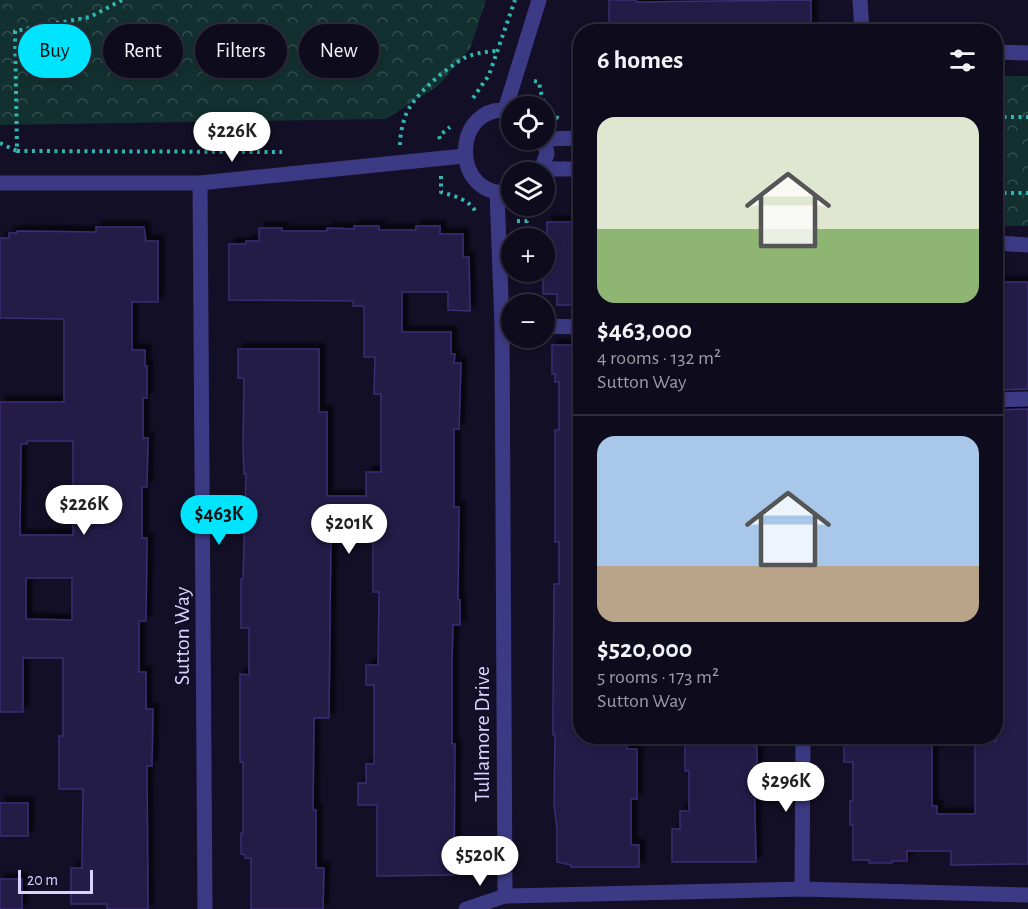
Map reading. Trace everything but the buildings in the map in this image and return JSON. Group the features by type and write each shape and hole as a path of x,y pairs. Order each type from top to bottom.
{"street":[{"path":"511,96 539,0"},
{"path":"860,0 862,24"},
{"path":"1003,52 1028,53"},
{"path":"501,111 493,112 480,118 470,129 465,142 464,156 473,177 484,187 501,191"},
{"path":"555,139 573,138"},
{"path":"0,183 200,183 464,156"},
{"path":"555,170 573,169"},
{"name":"Sutton Way","path":"200,183 205,909"},
{"name":"Tullamore Drive","path":"505,216 506,294"},
{"path":"1003,243 1028,245"},
{"path":"555,326 573,327"},
{"name":"Tullamore Drive","path":"505,896 507,348"},
{"path":"1003,400 1028,399"},
{"path":"802,890 803,744"},
{"path":"466,909 505,896 802,890 1028,895"}],"path":[{"path":"17,151 15,31 90,17 122,0"},
{"path":"514,0 489,75 539,82 542,100 549,112 565,122"},
{"path":"409,147 399,151 405,116 416,98 464,58 482,52 496,51"},
{"path":"1003,117 1028,117"},
{"path":"429,140 440,136"},
{"path":"0,143 17,151 286,152"},
{"path":"1003,193 1028,193"}],"green space":[{"path":"0,0 486,0 470,49 438,86 386,119 0,125"},
{"path":"1003,76 1028,76 1028,226 1003,226"}]}
